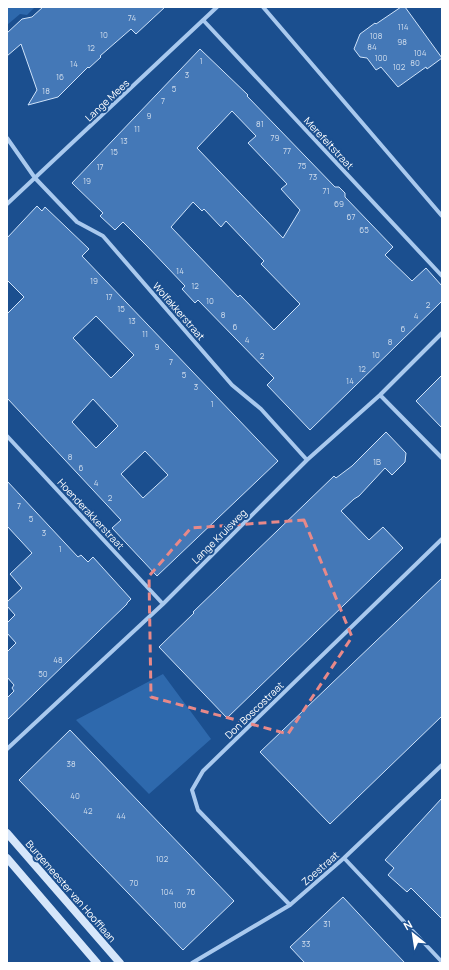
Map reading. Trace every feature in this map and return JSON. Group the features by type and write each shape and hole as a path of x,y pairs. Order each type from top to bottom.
{"main road":[{"name":"Burgemeester van Hoofflaan","path":"7,833 120,963"},
{"path":"7,858 97,963"}],"street":[{"name":"Lange Mees","path":"7,204 217,7"},
{"path":"263,7 442,216"},
{"name":"Merefeltstraat","path":"203,20 442,276"},
{"name":"Wolfakkerstraat","path":"7,138 35,178 77,222 103,236 232,385 261,409 307,460"},
{"name":"Lange Kruisweg","path":"7,749 163,604 307,460 380,395 442,333"},
{"path":"380,395 442,458"},
{"name":"Hoenderakkerstraat","path":"7,436 163,604"},
{"name":"Don Boscostraat","path":"290,905 198,810 192,790 202,771 442,539"},
{"name":"Zoestraat","path":"192,963 290,905 344,858 442,765"},
{"path":"344,858 442,962"}],"highlighted area":[{"path":"304,520 352,637 288,734 151,697 149,576 191,528"}],"shaded area":[{"path":"7,7 35,7 27,15 20,14 7,25"},
{"path":"163,674 211,739 149,794 76,720"}],"building":[{"path":"43,7 165,7 136,34 131,29 100,56 101,57 89,68 88,67 58,97 28,105 37,90 21,44 7,56 7,33 22,19 32,17"},
{"path":"401,7 405,7 442,58 427,69 426,67 398,87 381,67 376,70 367,58 360,57 354,49 360,34"},
{"path":"200,49 248,95 247,96 335,187 339,187 345,193 345,197 393,247 385,255 412,281 426,268 442,286 442,301 310,430 267,385 274,378 198,300 195,303 182,289 185,286 147,246 123,222 115,230 100,216 103,213 72,183","holes":["232,111 256,136 248,143 287,184 281,189 300,210 283,238 197,148","193,202 202,211 204,209 221,227 226,221 264,261 261,264 300,304 274,330 240,295 238,297 171,227"]},
{"path":"37,206 42,211 45,207 89,249 82,256 278,461 157,576 112,528 121,520 7,398 7,314 24,297 7,280 7,238","holes":["96,316 134,355 111,378 73,338","93,399 118,426 96,448 72,422","145,451 168,475 143,498 121,474"]},
{"path":"442,375 442,428 416,401"},
{"path":"386,432 406,453 405,462 392,475 385,468 359,496 341,511 369,540 383,527 403,548 227,718 159,647 194,613 193,612 334,476 336,478 352,466"},
{"path":"7,481 78,557 81,555 88,562 93,557 131,599 7,720 7,698 14,691 12,688 14,685 7,677 7,652 16,643 7,633 7,623 15,615 7,606 7,602 22,588 10,574 32,553 7,526"},
{"path":"442,578 442,716 330,824 260,752"},
{"path":"70,730 234,901 183,950 19,780"},
{"path":"442,798 442,919 411,888 407,892 388,875 394,868 385,860"},
{"path":"343,897 405,963 305,963 290,947"}]}
